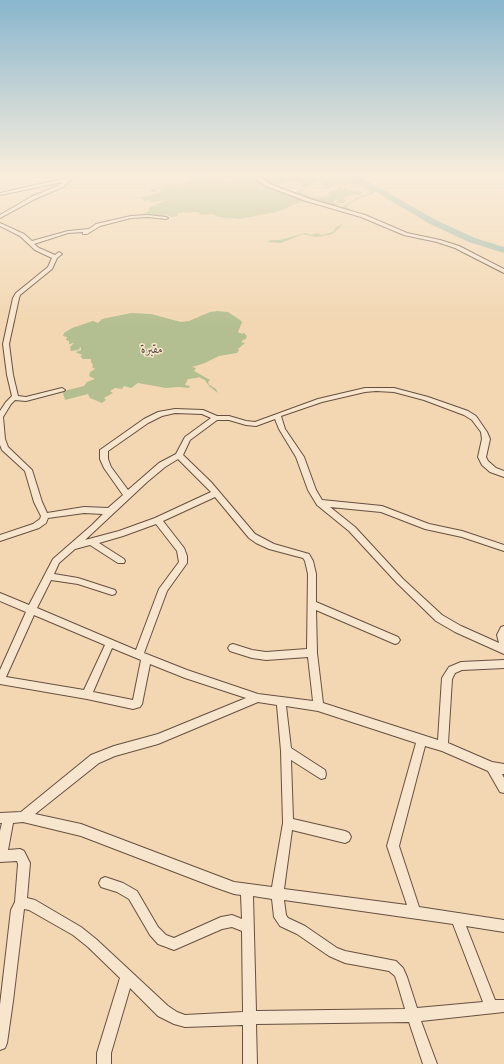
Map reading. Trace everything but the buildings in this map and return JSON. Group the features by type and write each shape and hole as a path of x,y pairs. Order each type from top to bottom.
{"street":[{"path":"0,224 16,232 37,249 57,255 50,268 18,294 16,298 6,344 10,375 16,393 0,417 1,439 5,448 28,470 38,502 45,516"},
{"path":"31,243 68,232 86,231 104,224"},
{"path":"381,224 406,234 457,247 504,271"},
{"path":"127,496 108,468 104,459 104,450 146,421 160,414 175,411 203,412 216,418 229,418 256,424 320,400 376,389 394,390 418,395 466,413 474,418 484,432 486,439 482,457 485,463 493,470 504,474"},
{"path":"14,398 26,399 62,390"},
{"path":"277,415 282,429 300,457 312,490 320,503 352,529 400,581 439,618 458,629 504,650"},
{"path":"158,520 184,556 183,563 163,589 143,656 137,704 134,705 87,695 0,680 31,611 56,561 162,466 179,456 187,438 216,418"},
{"path":"179,456 216,494 243,527 259,541 272,547 306,556 309,561 312,574 312,653 318,706"},
{"path":"72,547 158,520 216,494"},
{"path":"320,503 382,509 428,527 462,534 504,548"},
{"path":"45,516 84,510 110,511"},
{"path":"0,538 36,526 43,521 45,516"},
{"path":"91,542 122,560"},
{"path":"48,576 78,581 112,592"},
{"path":"0,597 185,674 258,698 318,706 443,746 492,767 504,769"},
{"path":"311,604 395,640"},
{"path":"504,630 502,635 504,645"},
{"path":"87,695 110,643"},
{"path":"233,648 252,654 266,656 312,653"},
{"path":"443,746 447,678 452,670 461,666 504,664"},
{"path":"23,817 95,759 114,751 158,739 258,698"},
{"path":"281,701 286,751 288,822 277,894 280,917 284,922 301,930 332,952 345,957 392,965 399,972 403,980 430,1064"},
{"path":"415,912 393,846 422,740"},
{"path":"286,751 321,774"},
{"path":"492,767 504,788"},
{"path":"0,1043 3,1000 17,910 20,903 24,863 20,855 1,856 4,818 23,817 81,830 234,888 415,912 504,926"},
{"path":"288,822 345,837"},
{"path":"105,883 118,887 133,895 154,931 162,940 174,944 221,923 232,921 248,927"},
{"path":"247,889 250,1064"},
{"path":"20,903 31,904 77,931 92,943 163,1011 174,1018 185,1021 249,1018 413,1015 498,1006 457,918"},
{"path":"104,1064 104,1053 127,976"}],"green space":[{"path":"343,224 334,233 329,235 316,237 303,234 281,243 267,242 305,233 311,235 317,233 322,235 333,232 336,227"},
{"name":"مقبرة","path":"210,312 228,312 240,320 242,322 238,332 242,334 244,333 247,336 245,340 244,339 241,342 245,343 238,349 239,350 237,353 219,356 205,363 192,367 196,368 194,371 210,380 208,382 209,385 216,389 218,393 210,387 205,380 199,377 188,379 185,385 190,386 189,388 166,388 138,383 131,388 124,386 122,389 115,388 110,391 113,393 104,398 106,400 102,403 90,398 88,394 65,400 63,393 64,391 84,386 87,382 95,379 89,376 90,372 95,369 92,367 93,365 91,359 83,359 80,356 83,355 76,352 81,350 81,347 78,350 71,351 70,347 74,343 69,344 69,341 66,340 67,337 63,336 64,333 72,328 93,321 98,323 102,319 131,313 151,314 181,322 189,321"}],"waterway":[{"path":"437,224 472,240 504,250"}]}
